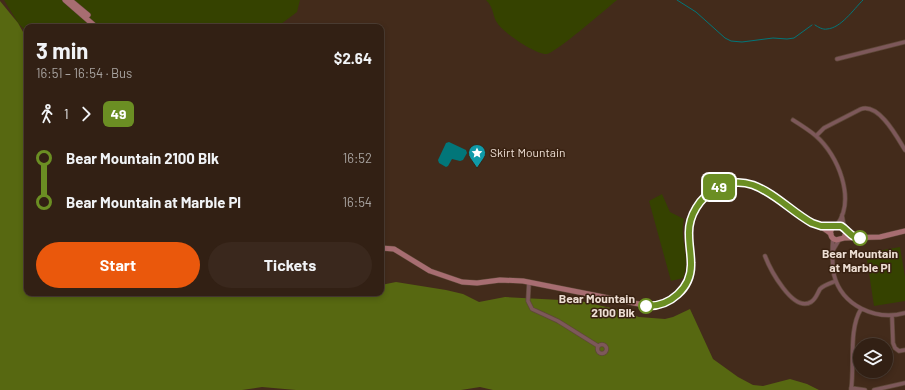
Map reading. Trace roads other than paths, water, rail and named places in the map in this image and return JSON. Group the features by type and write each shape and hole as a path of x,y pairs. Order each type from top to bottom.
{"street":[{"path":"65,0 93,24"},
{"path":"70,0 97,24"},
{"path":"836,60 905,42"},
{"path":"816,136 824,128 861,108 867,107 879,114 905,150"},
{"path":"793,120 816,136 831,154 840,171 844,195 842,215 844,227 846,232 856,238"},
{"path":"384,250 400,252 430,271 462,282 482,283 508,280 529,282 643,306 654,306 666,302 679,294 689,276 692,263 689,232 695,209 709,193 720,187 733,183 747,184 760,188 805,218 821,226 832,236 841,239 880,237 905,231"},
{"path":"842,215 835,226 832,236 833,263 836,281 846,297 861,309 876,314 892,316 905,313"},
{"path":"821,226 844,227"},
{"path":"833,250 846,232"},
{"path":"765,256 769,266 787,293 800,303 809,303 824,286 836,281"},
{"path":"529,282 528,301 532,309 558,321 598,346"},
{"path":"861,309 854,322 854,370 851,389 865,390"},
{"path":"892,316 894,346 899,351 905,350"},
{"path":"874,390 905,383"}],"water":[{"path":"449,142 466,150 467,153 463,160 460,161 452,159 446,167 439,163 438,160 446,143"}],"waterway":[{"path":"677,0 696,12 725,38 731,41 742,42 773,38 794,38 812,25"},
{"path":"815,25 825,29 832,28 842,22 863,0"}],"place":[{"name":"Skirt Mountain","path":"477,168"},
{"name":"Bear Mountain at Marble Pl","path":"860,238"},
{"name":"Bear Mountain 2100 Blk","path":"646,306"}]}
